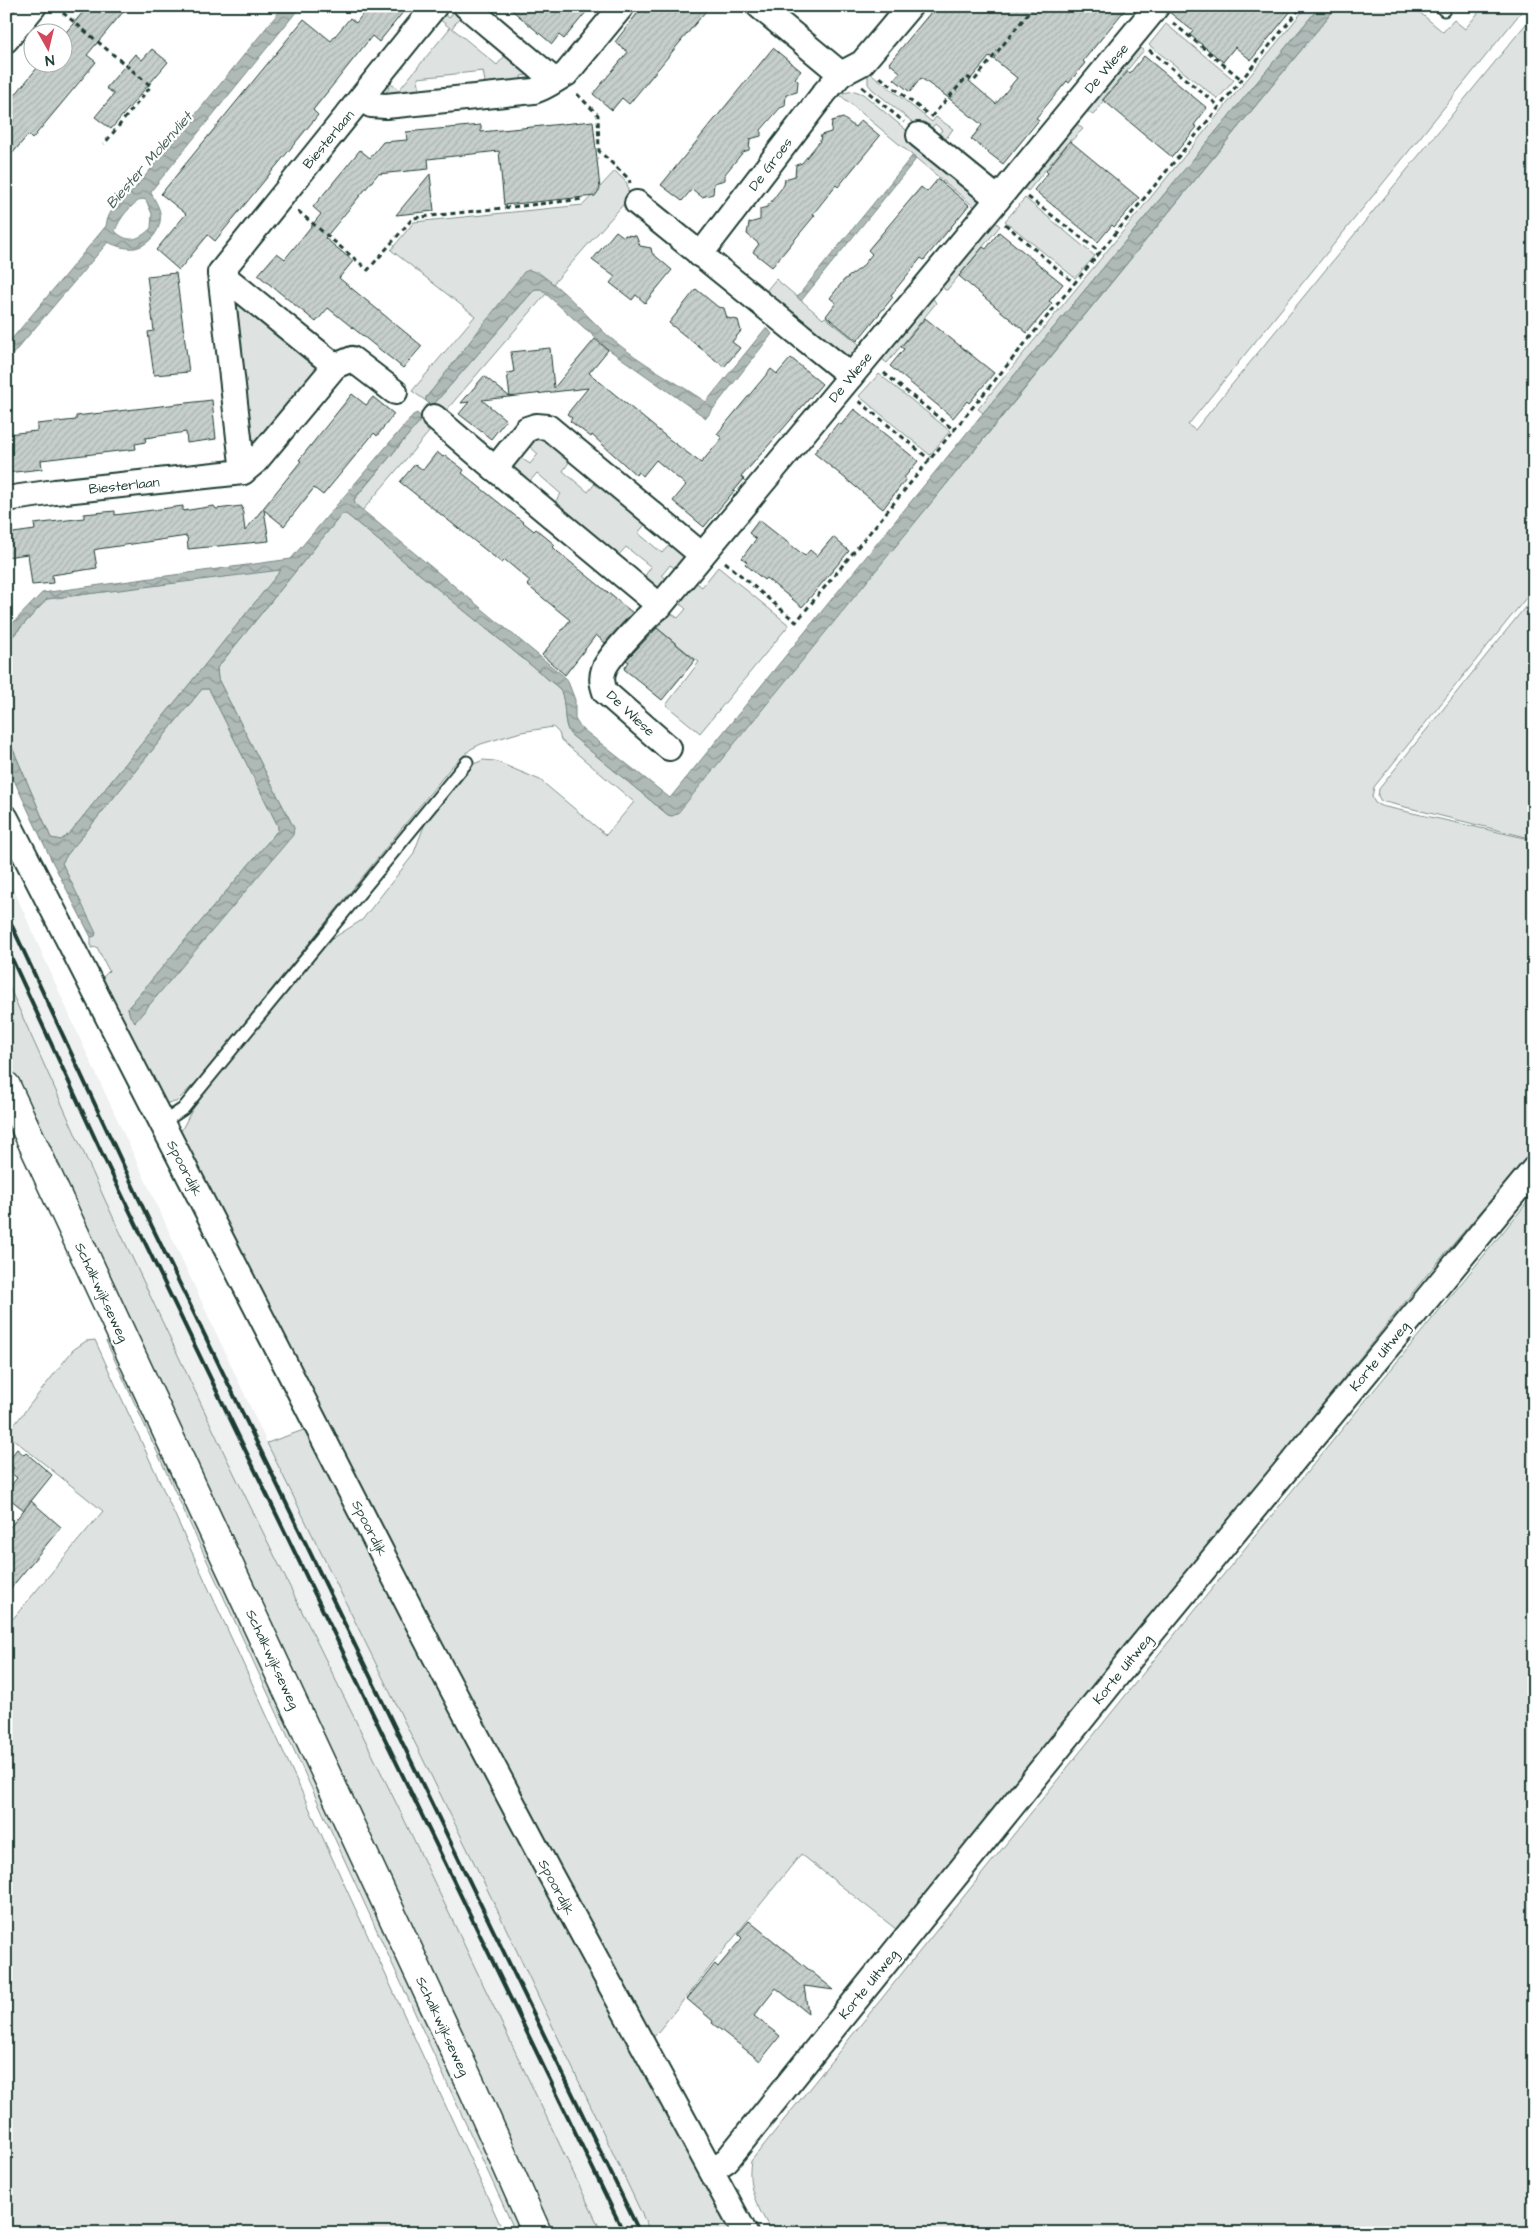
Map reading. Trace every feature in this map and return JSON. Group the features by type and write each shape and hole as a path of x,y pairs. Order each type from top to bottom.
{"street":[{"path":"6,40 34,6"},
{"name":"Biesterlaan","path":"220,273 280,196 435,6"},
{"path":"466,6 549,76 558,78"},
{"name":"Biesterlaan","path":"361,99 371,105 386,106 534,91 547,87 566,74 622,6"},
{"path":"759,6 841,74"},
{"name":"De Groes","path":"700,255 825,92 841,74 862,63 910,6"},
{"name":"De Wiese","path":"669,748 605,692 601,680 605,668 648,615 660,606 1156,7"},
{"path":"919,135 999,198"},
{"path":"637,203 846,382"},
{"path":"220,273 335,366"},
{"path":"220,273 243,472"},
{"path":"243,472 255,462 335,366 352,359 395,392"},
{"path":"434,417 660,606"},
{"path":"495,469 528,429 536,426 548,427 705,552"},
{"name":"Biesterlaan","path":"6,499 243,472"},
{"name":"Spoordijk","path":"6,818 440,1666 549,1872 745,2233"},
{"name":"Schalkwijkseweg","path":"6,1086 473,2089 538,2233"},
{"name":"Korte Uitweg","path":"712,2170 727,2160 1124,1667 1534,1169"}],"lane":[{"path":"162,1123 183,1109 467,762"}],"path":[{"path":"56,6 151,86 104,144"},
{"path":"862,63 931,118 968,77 974,81 1034,6"},
{"path":"705,552 796,622 1302,6"},
{"path":"1156,7 1241,79"},
{"path":"1132,37 1219,106"},
{"path":"841,74 864,88 919,135"},
{"path":"558,78 598,115 599,151 629,179 637,203"},
{"path":"280,196 368,270 413,218 584,199"},
{"path":"999,198 1101,253"},
{"path":"999,198 1074,284"},
{"path":"866,358 954,430"},
{"path":"846,382 930,460"}],"shaded area":[{"path":"1307,6 1320,6 983,413 978,409"},
{"path":"1337,6 1412,6 1443,32 1454,20 1465,29 1484,6 1526,6 1188,425 1195,430 1534,14 1534,588 1374,787 1372,797 1375,803 1381,806 1534,840 1534,1149 1426,1276 897,1930 801,1854 649,2043 563,1888 341,1458 343,1450 320,1404 311,1400 180,1133 192,1110 213,1082 330,940 362,920 413,855 426,821 462,775 474,764 483,760 495,761 540,780 606,835 634,802 561,740 559,733 553,727 521,732 481,744 471,749 452,766 201,1077 176,1102 159,1104 107,1000 110,992 103,977 109,971 97,947 91,948 91,937 95,936 62,863 202,689 209,689 278,826 278,830 128,1008 130,1016 135,1022 294,828 218,679 217,668 342,514 346,514 560,689 564,701 567,729 570,734 668,815 672,816 997,423"},
{"path":"456,9 462,15 452,28 497,65 509,51 536,74 521,76 522,86 486,88 483,71 418,78 420,92 383,96 389,88 383,83 386,79 399,90 450,28 437,17 441,11 449,18"},
{"path":"1166,24 1234,80 1218,99 1149,45"},
{"path":"1137,46 1144,50 1102,100 1103,102 1093,115 1087,111 1086,105"},
{"path":"868,71 932,122 936,117 953,129 942,144 935,139 942,130 935,124 927,134 872,89 868,84"},
{"path":"855,91 863,94 917,139 976,193 979,200 977,209 840,95"},
{"path":"1076,123 1083,129 1070,140 1028,191 1020,185"},
{"path":"615,171 627,183 629,198 553,284 537,271 426,397 426,401 412,391 475,316 391,250 414,222 583,205"},
{"path":"1025,198 1095,256 1075,278 1005,221"},
{"path":"994,221 1000,226 947,290 945,290 940,284"},
{"path":"776,279 823,319 825,317 864,348 856,357 848,358 766,295 766,291"},
{"path":"535,289 541,289 546,294 443,414 429,404 434,404"},
{"path":"932,297 936,303 887,363 879,357"},
{"path":"232,300 322,370 252,451"},
{"path":"879,374 950,431 930,455 859,396"},
{"path":"421,417 425,420 422,425 429,432 362,511 355,504 354,500 420,421"},
{"path":"540,436 546,437 572,458 563,471 588,492 598,480 648,521 638,533 662,553 673,541 687,555 681,573 670,565 662,575 672,584 660,589 650,586 642,580 651,567 626,547 615,559 551,507 561,494 537,473 526,486 511,469 512,462 518,456 530,464 538,454 527,444"},
{"path":"718,567 789,625 700,733 666,705 699,662 657,628 669,612 678,618 686,609 677,601 694,581 702,587"},
{"path":"282,569 69,834 61,840 51,838 9,740 6,741 6,644 47,599"},
{"path":"1534,596 1534,839 1381,801 1378,796 1379,789"},
{"path":"6,872 82,1043 267,1443 493,1901 651,2233 602,2233 403,1817 226,1457 105,1200 6,980"},
{"path":"6,980 105,1200 226,1457 403,1817 602,2233 547,2233 6,1063"},
{"path":"1534,1194 1534,2233 772,2233 758,2207 752,2190 750,2181 751,2161 1162,1650"},
{"path":"95,1340 504,2233 480,2233 479,2231 475,2233 6,2233 6,1627 103,1511 7,1434 73,1350 86,1341"},
{"path":"106,1341 116,1348 523,2233 516,2233"},
{"path":"312,1427 733,2233 651,2233 493,1901 267,1443"}],"water":[{"path":"284,6 301,6 151,191 160,213 160,219 157,230 150,240 135,248 121,247 108,242 6,362 6,346 106,226 109,215 115,206 133,191","holes":["146,200 152,214 151,228 138,238 124,238 115,231 119,222 126,212 138,201"]},
{"path":"1320,6 1337,6 677,814 668,815 570,734 566,723 560,689 346,514 342,514 217,668 218,679 294,828 293,835 135,1022 130,1016 128,1008 278,830 278,826 209,689 202,689 62,863 96,933 95,936 91,937 50,857 6,763 6,741 9,740 51,838 61,840 69,834 281,570 47,599 6,643 6,630 42,593 291,559 413,415 417,413 421,417 420,421 354,499 355,504 567,679 575,700 575,719 580,727 670,798 983,413"},
{"path":"913,155 916,159 801,301 797,297"},
{"path":"529,270 539,274 561,290 613,340 706,402 765,329 768,329 772,334 706,418 608,349 541,289 535,289 434,404 429,404 426,398 524,272"}],"building":[{"path":"88,6 128,6 87,55 96,62 32,139 28,135 6,161 6,106 34,72 72,72 72,25"},
{"path":"369,6 408,6 379,42 372,36 313,110 318,115 215,241 208,235 179,270 156,250 186,214 161,194 304,19 331,41 350,18 356,23"},
{"path":"507,6 591,6 564,39 559,35 552,44"},
{"path":"643,6 710,6 629,104 622,98 612,110 593,94 628,52 615,42"},
{"path":"936,6 1128,6 1083,61 1085,63 1069,83 1067,81 1036,118 1039,120 1003,164 971,139 982,125 921,78 910,92 894,79 900,72 889,63","holes":["990,56 1017,78 996,104 969,81"]},
{"path":"1170,6 1295,6 1251,60 1235,47 1223,62 1190,35 1193,31 1169,12"},
{"path":"773,48 801,71 795,78 798,81 797,92 786,95 785,106 780,108 761,130 761,136 750,139 749,150 743,152 725,174 725,180 714,183 713,194 702,197 692,189 682,201 661,185"},
{"path":"152,49 168,62 111,129 95,117 114,94 106,88 135,54 142,60"},
{"path":"1144,56 1207,108 1194,125 1197,127 1172,157 1103,100"},
{"path":"843,118 855,127 861,120 880,136 838,187 836,185 813,214 815,215 772,267 753,252 759,244 747,234 749,223 760,220 760,209 767,207 784,185 785,179 795,176 796,165 802,163 820,141 821,135 831,132 832,121"},
{"path":"593,121 600,189 595,196 504,205 499,151 428,159 429,169 378,174 325,238 353,261 339,278 422,346 403,368 328,308 316,322 258,275 277,253 285,259 321,214 313,207 360,150 370,158 383,142 407,140 406,132 481,125 481,132"},
{"path":"1070,141 1139,198 1098,242 1034,190 1048,173 1046,171"},
{"path":"430,174 434,211 396,215"},
{"path":"938,179 969,205 924,260 921,258 891,295 893,297 857,341 826,316 836,303 830,298 844,280 861,268 872,254 868,250 921,187 927,192"},
{"path":"616,231 624,237 625,235 636,236 640,246 651,248 652,253 672,270 645,303 636,295 632,300 610,283 615,277 592,260"},
{"path":"999,232 1063,284 1049,301 1052,303 1027,333 959,276 983,247 986,249"},
{"path":"176,273 189,372 154,375 148,332 154,331 147,276"},
{"path":"696,289 718,307 724,308 727,318 738,320 741,331 732,342 740,348 724,367 669,323"},
{"path":"925,318 994,373 969,403 967,401 953,418 890,366 904,349 901,347"},
{"path":"595,339 608,350 589,373 701,463 722,438 717,434 771,369 777,374 791,358 822,384 741,477 744,479 704,527 673,501 686,485 656,460 643,476 638,472 636,475 592,435 591,437 570,421 572,418 567,414 588,388 510,397 507,373 514,372 511,352 550,348 554,388"},
{"path":"484,376 510,397 482,400 506,420 491,439 459,414 469,402 461,403"},
{"path":"352,394 366,405 373,397 394,414 377,436 374,433 323,495 314,488 284,526 264,510 269,541 188,549 187,536 98,549 94,550 97,568 52,575 53,583 32,585 28,554 6,557 6,534 35,530 34,524 84,518 84,514 115,511 115,515 183,506 183,511 214,506 216,509 242,506 245,531"},
{"path":"212,400 216,439 187,443 186,432 145,438 146,442 135,444 136,449 41,460 42,469 6,473 6,434 37,431 37,424 76,420 76,416"},
{"path":"854,409 918,461 883,509 814,453 838,423 841,425"},
{"path":"437,452 443,457 445,455 464,470 462,473 534,531 536,529 555,545 553,547 558,552 633,613 605,643 596,635 565,675 542,655 570,620 527,585 530,581 505,560 502,563 400,482 415,464 423,470"},
{"path":"759,520 805,556 810,550 817,556 833,537 849,551 802,607 766,578 764,580 745,564 747,562 742,558 756,539 749,533"},
{"path":"657,628 695,660 662,700 624,669 629,662 626,660"},
{"path":"17,1449 24,1455 26,1453 52,1475 24,1510 6,1496 6,1492 17,1478 10,1472 14,1468 7,1462"},
{"path":"31,1501 61,1527 6,1594 6,1532"},
{"path":"749,1921 834,1990 804,1986 808,2013 776,1988 754,2016 780,2036 760,2061 712,2023 713,2021 687,1999 715,1964 718,1967 742,1938 738,1934"}],"railway":[{"path":"6,913 145,1212 640,2233"},
{"path":"6,946 105,1160 624,2233"}],"water label":[{"name":"Biester Molenvliet","path":"149,160"}]}
